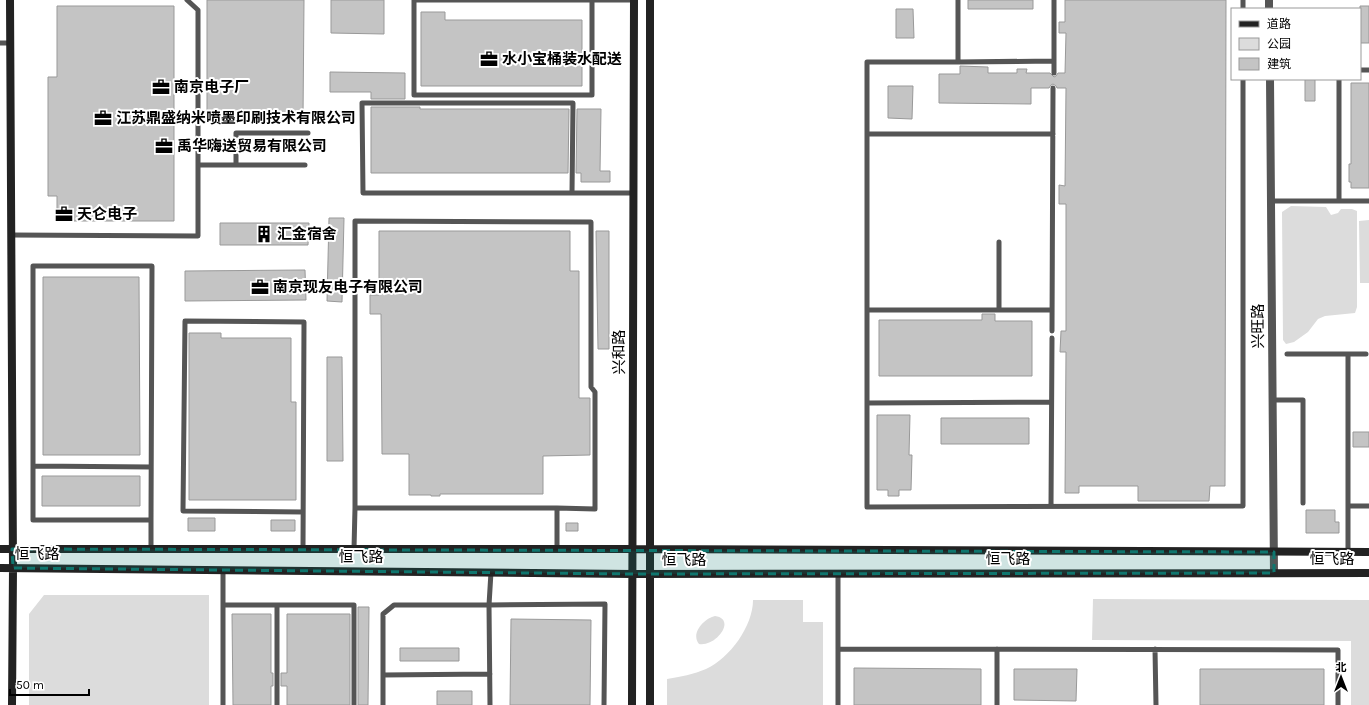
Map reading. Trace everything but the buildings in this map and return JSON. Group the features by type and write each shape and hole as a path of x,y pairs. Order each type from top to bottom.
{"main road":[{"path":"10,0 13,568 12,705"},
{"name":"兴和路","path":"632,705 634,0"},
{"name":"兴和路","path":"650,0 650,705"},
{"name":"恒飞路","path":"0,549 649,549 1369,552"},
{"name":"恒飞路","path":"0,568 633,574 1369,573"}],"street":[{"name":"兴旺路","path":"1270,80 1274,573"}],"lane":[{"path":"11,235 198,236 198,10 187,0"},
{"path":"592,0 592,95 414,95 414,0 572,0 592,0 634,0"},
{"path":"958,0 958,62"},
{"path":"1054,0 1054,73"},
{"path":"0,43 10,43"},
{"path":"1054,61 867,62 867,507 1243,506 1243,80"},
{"path":"1339,80 1339,201"},
{"path":"1052,331 1053,88"},
{"path":"572,193 573,103 362,103 363,193 572,193 633,193"},
{"path":"236,166 236,133 308,133"},
{"path":"867,134 1053,134"},
{"path":"198,166 304,165"},
{"path":"1271,201 1369,201"},
{"path":"354,549 355,221 591,222 591,387 595,392 595,508 355,508"},
{"path":"999,242 999,310"},
{"path":"151,520 32,520 33,266 152,266 151,550"},
{"path":"867,310 1052,310"},
{"path":"303,512 183,511 185,321 304,322 303,550"},
{"path":"1051,506 1052,338"},
{"path":"1287,354 1366,354"},
{"path":"1348,354 1348,552"},
{"path":"1272,400 1302,400 1303,503"},
{"path":"867,403 1051,402"},
{"path":"33,466 151,466"},
{"path":"1348,506 1369,506"},
{"path":"557,508 557,549"},
{"path":"223,570 223,705"},
{"path":"490,705 489,605 491,572"},
{"path":"838,574 838,705"},
{"path":"223,604 354,604 354,705"},
{"path":"277,604 277,705"},
{"path":"383,705 383,614 394,605 604,604 604,705"},
{"path":"838,649 1338,650 1338,705"},
{"path":"997,649 997,705"},
{"path":"1156,650 1156,705"},
{"path":"383,675 490,674"}],"highlighted area":[{"path":"12,549 1274,552 1274,573 633,574 13,568"}],"green space":[{"path":"1291,206 1326,207 1331,215 1338,213 1341,209 1352,209 1357,211 1357,307 1355,313 1325,316 1318,319 1308,332 1294,342 1286,344 1283,340 1282,212"},
{"path":"1369,220 1369,283 1360,283 1359,221"},
{"path":"44,595 209,595 209,705 29,705 29,614"},
{"path":"1093,599 1369,600 1369,705 1351,705 1351,641 1092,640"},
{"path":"753,600 803,600 803,622 823,622 823,705 667,705 667,679 701,671 715,664 723,657 738,640 744,630 752,610"},
{"path":"715,616 721,618 724,622 722,632 712,641 705,644 699,644 696,635 697,631 703,623"}],"place":[{"name":"水小宝桶装水配送","path":"489,59"},
{"name":"南京电子厂","path":"161,87"},
{"name":"江苏鼎盛纳米喷墨印刷技术有限公司","path":"103,118"},
{"name":"禹华嗨送贸易有限公司","path":"164,146"},
{"name":"天仑电子","path":"64,214"},
{"name":"汇金宿舍","path":"264,234"},
{"name":"南京现友电子有限公司","path":"260,287"}]}
